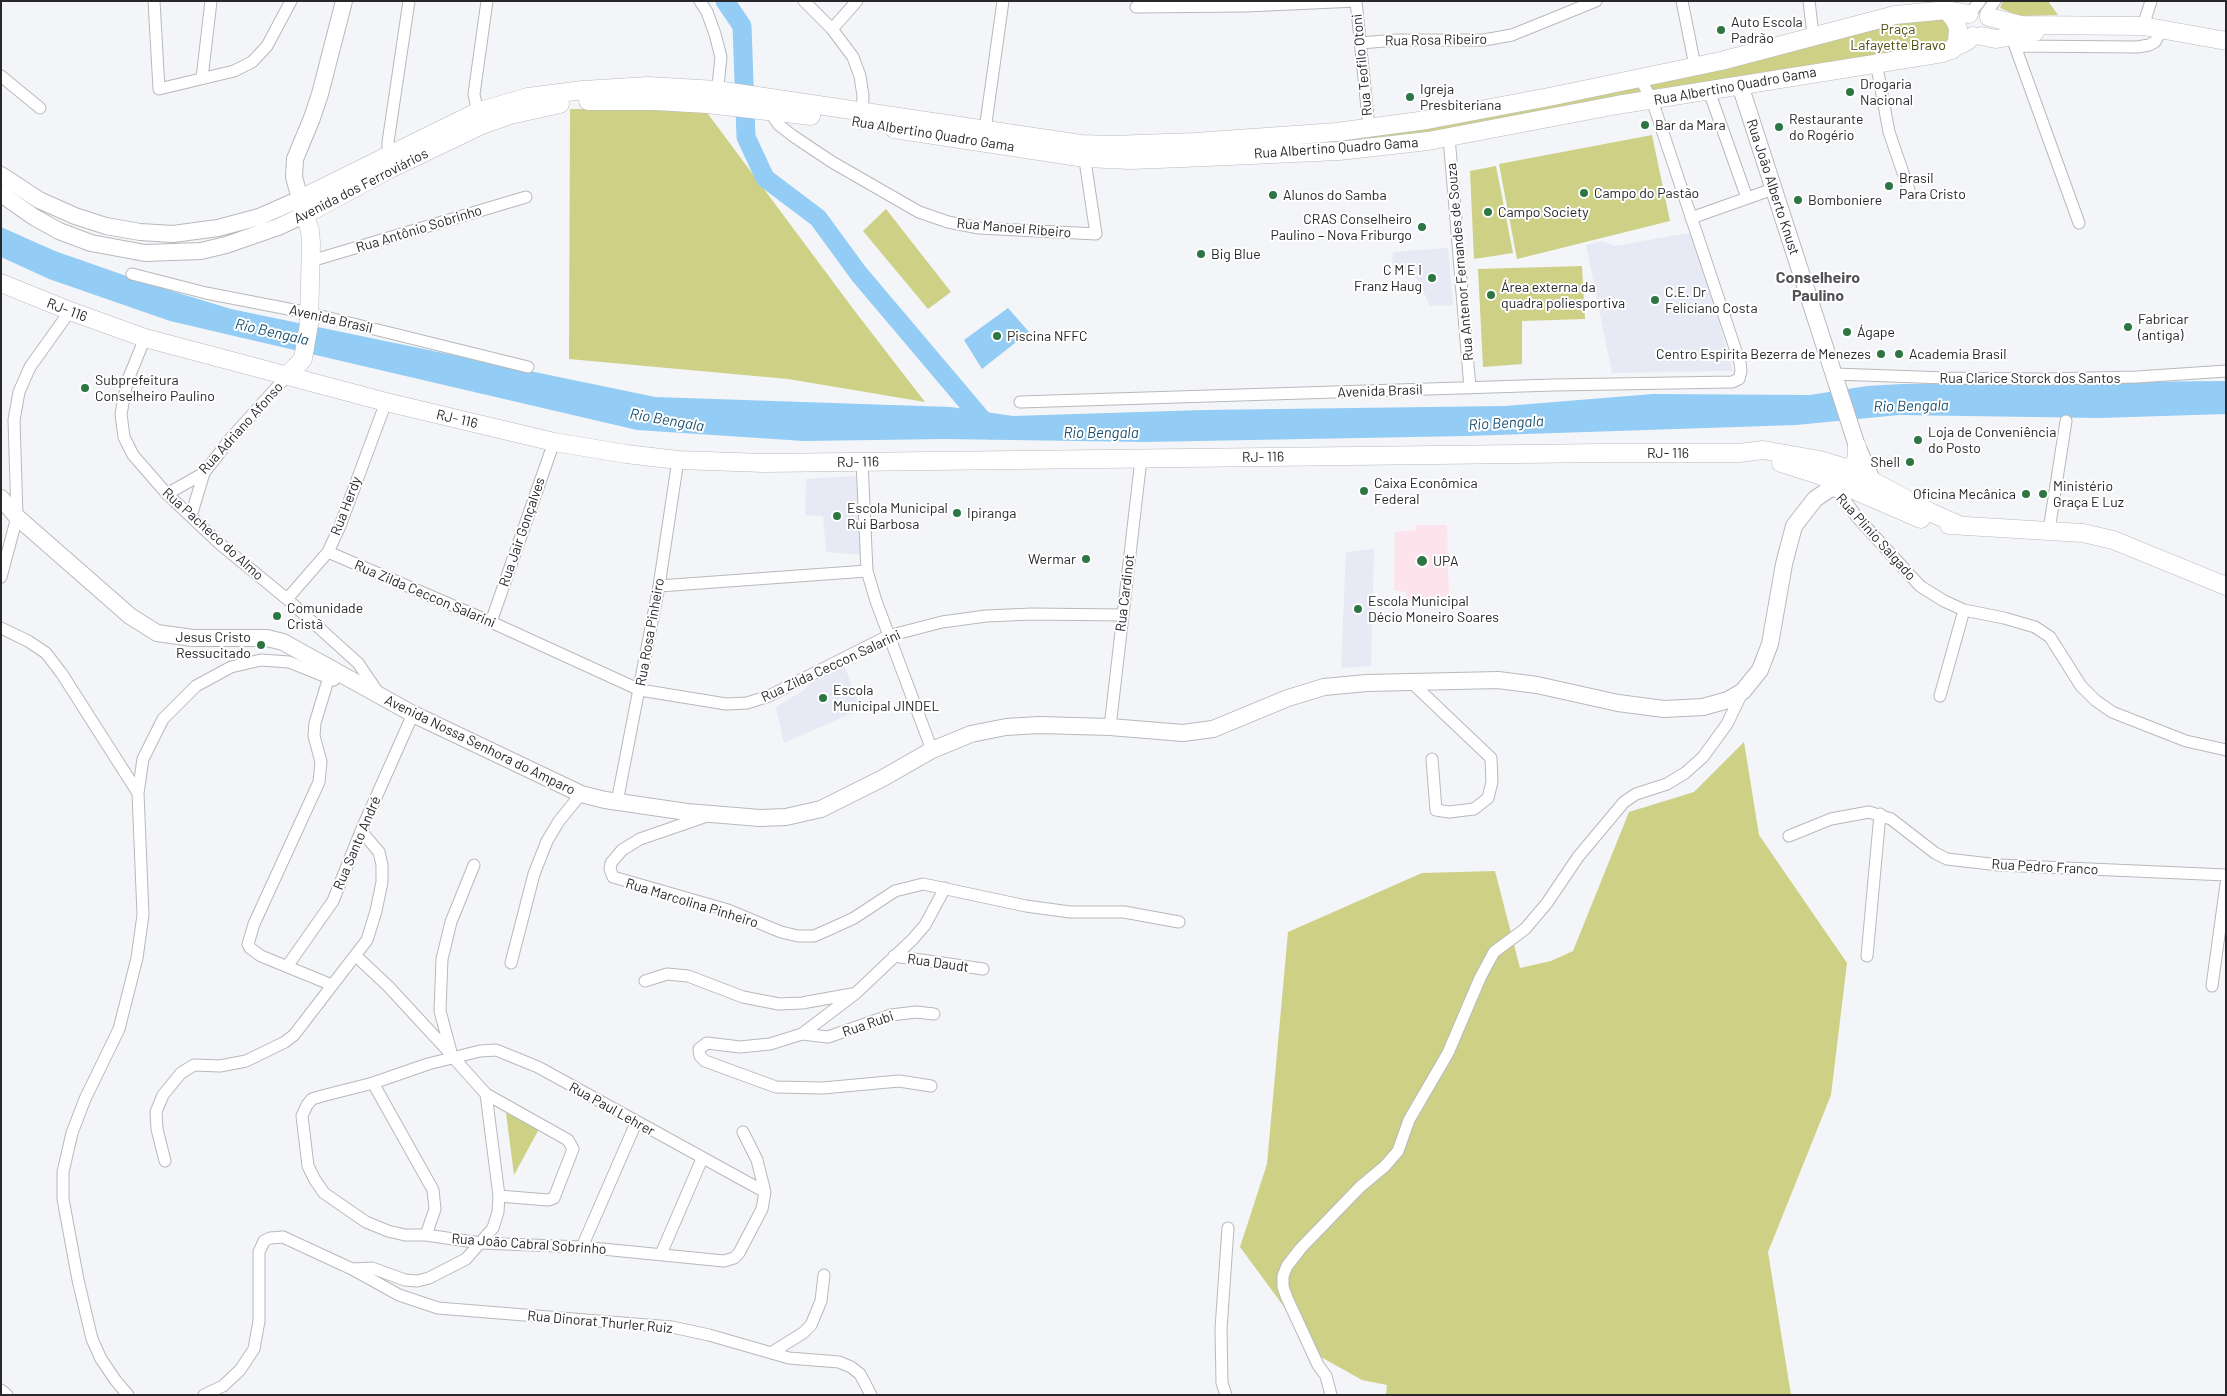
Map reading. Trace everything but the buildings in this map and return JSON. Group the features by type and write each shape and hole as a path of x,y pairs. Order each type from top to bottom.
{"main road":[{"path":"1947,10 1956,22 1958,29 1957,42 1952,50"},
{"name":"Rua Albertino Quadro Gama","path":"862,118 985,130 1083,151 1110,145 1195,142 1337,132 1482,110 1695,66 1895,15 1947,10 1982,10 2021,26 2060,27"},
{"path":"1982,10 1965,26 1977,36 2013,42 2060,27 2143,26 2226,41"},
{"name":"Rua Albertino Quadro Gama","path":"480,118 528,97 583,90 648,86 1148,159 1339,151 1395,146 1652,100 1952,50 1977,36"},
{"name":"Avenida dos Ferroviários","path":"303,207 480,118"},
{"path":"1337,132 1339,151"},
{"path":"287,376 303,359 309,319 310,231 303,207"},
{"name":"RJ- 116","path":"1,283 70,311 145,338 386,402 554,442 626,454 678,460 764,463 1739,453 1795,466 1819,468 1834,487 1894,507 1936,524 2084,533 2114,540 2226,586"},
{"path":"1856,441 1857,458 1850,469 1832,476 1819,468 1837,458 1856,441"},
{"path":"1850,469 1932,513 1960,525"},
{"path":"1872,480 1881,497 1894,507"}],"street":[{"path":"154,1 159,89 234,71 252,62 267,46 291,1"},
{"path":"202,78 211,1"},
{"path":"303,207 294,177 294,159 320,94 344,1"},
{"path":"388,163 409,1"},
{"path":"480,118 474,94 487,1"},
{"path":"700,1 716,34 721,57 723,98"},
{"path":"804,1 832,29 853,57 860,76 862,118"},
{"path":"832,29 857,1"},
{"path":"985,130 1003,1"},
{"path":"1136,7 1246,6 1356,1"},
{"name":"Rua Teofilo Otoni","path":"1356,1 1369,128"},
{"name":"Rua Rosa Ribeiro","path":"1360,43 1396,40 1484,40 1512,35 1568,7 1596,1"},
{"path":"1682,1 1695,66"},
{"path":"1809,1 1813,36"},
{"path":"2143,26 2151,1"},
{"path":"2079,222 2013,42 2136,47 2155,42 2162,29"},
{"path":"1876,62 1889,132 1909,190"},
{"path":"1,76 40,108"},
{"path":"1639,77 1652,100 1691,218 1773,189"},
{"name":"Rua João Alberto Knust","path":"1740,86 1856,441 1872,480"},
{"path":"1709,91 1747,198"},
{"name":"Rua Manoel Ribeiro","path":"758,103 779,125 793,136 832,162 920,212 948,222 979,228 1096,234 1083,151"},
{"name":"Rua Antenor Fernandes de Souza","path":"1449,137 1470,388"},
{"name":"Avenida dos Ferroviários","path":"4,183 34,217 59,231 91,243 145,253 201,251 253,236 303,207"},
{"name":"Rua Antônio Sobrinho","path":"311,261 526,197"},
{"name":"Avenida Brasil","path":"1020,402 1732,382 1739,379 1740,364 1691,218"},
{"name":"Avenida Brasil","path":"132,274 309,319 528,368"},
{"path":"1,577 17,517 14,420 19,392 30,367 70,311"},
{"name":"Rua Pacheco do Almo","path":"145,338 127,382 121,414 124,437 133,455 167,494 220,544 287,599 358,662 381,698"},
{"name":"Rua Clarice Storck dos Santos","path":"1836,379 2043,379 2137,377 2226,371"},
{"name":"Rua Adriano Afonso","path":"167,494 204,473 231,438 287,376"},
{"name":"Rua Herdy","path":"287,599 328,552 340,526 386,402"},
{"path":"2049,530 2066,421"},
{"name":"Rua Jair Gonçalves","path":"490,622 554,442"},
{"name":"Rua Cardinot","path":"1110,727 1141,459"},
{"name":"Rua Rosa Pinheiro","path":"618,802 659,586 678,460"},
{"path":"862,462 867,570 888,636 932,750"},
{"path":"191,516 204,473"},
{"name":"Avenida Nossa Senhora do Amparo","path":"1,498 17,517 130,616 157,633 193,638 267,638 283,642 381,698 581,794 618,802 711,815 760,818 804,814 821,809 932,750 971,734 1006,727 1039,725 1110,727 1183,733 1213,729 1288,698 1324,687 1367,683 1498,680 1537,685 1618,703 1664,710 1703,707 1728,700 1744,691 1760,670 1770,644 1784,564 1794,526 1815,499 1834,487"},
{"name":"Rua Plinio Salgado","path":"1834,487 1856,516 1920,586 1944,601 1964,610 2004,618 2035,627 2050,637 2081,686 2095,700 2112,712 2186,741 2226,750"},
{"name":"Rua Zilda Ceccon Salarini","path":"328,552 490,622 640,690 726,704 747,703 769,696 888,636 942,622 986,616 1032,614 1122,615"},
{"path":"659,586 867,570"},
{"path":"1940,696 1964,610"},
{"path":"1,628 28,641 46,653 62,674 138,793"},
{"path":"128,1395 101,1359 92,1339 78,1280 63,1199 63,1172 72,1133 85,1099 119,1029 138,958 143,915 142,847 138,793 143,759 163,719 196,686 231,667 261,660 289,662 381,698"},
{"path":"329,678 315,723 314,736 322,762 319,782 249,938 250,948 255,953 288,965 332,985"},
{"path":"1412,682 1491,758 1492,782 1488,798 1474,809 1449,812 1436,810 1432,759"},
{"path":"1331,1395 1326,1376 1318,1364 1287,1298 1283,1276 1287,1266 1301,1248 1340,1207 1398,1151 1409,1120 1448,1053 1480,978 1494,952 1525,929 1547,903 1578,857 1624,802 1636,794 1667,784 1685,773 1703,757 1727,724 1744,691"},
{"name":"Rua Santo André","path":"288,965 330,906 361,831 414,714"},
{"path":"511,963 534,874 547,841 559,821 581,794"},
{"path":"1789,836 1831,819 1854,814 1880,814 1867,956"},
{"name":"Rua Pedro Franco","path":"1880,814 1891,819 1935,853 1947,859 1999,865 2226,875"},
{"name":"Rua Marcolina Pinheiro","path":"711,815 640,839 622,850 611,863 610,869 613,877 728,910 781,932 798,936 814,936 854,918 895,891 923,884 1026,906 1070,912 1124,912 1179,922"},
{"path":"165,1161 157,1129 156,1112 163,1095 181,1073 194,1065 220,1066 239,1063 294,1036 367,940 382,882 382,866 379,852 361,831"},
{"path":"453,1057 440,1011 442,959 451,922 474,865"},
{"path":"2212,986 2226,884"},
{"path":"931,1086 899,1081 823,1088 776,1087 710,1064 702,1059 698,1053 701,1046 707,1043 740,1047 770,1044 802,1034 856,994 913,939 925,925 945,888"},
{"path":"356,956 388,986 486,1094 568,1140 573,1150 554,1198 548,1200 499,1196"},
{"name":"Rua Daudt","path":"894,956 984,969"},
{"path":"644,981 667,974 688,976 743,997 779,1004 802,1003 856,994"},
{"name":"Rua Rubi","path":"802,1034 828,1037 891,1015 916,1012 934,1014"},
{"name":"Rua Paul Lehrer","path":"453,1057 480,1050 496,1050 538,1068 764,1192"},
{"name":"Rua João Cabral Sobrinho","path":"453,1057 372,1083 312,1099 307,1104 302,1116 308,1166 324,1193 366,1222 405,1235 426,1235 481,1243 582,1247 724,1261 734,1258 739,1253 762,1209 764,1192"},
{"path":"372,1083 433,1190 435,1209 426,1235"},
{"name":"Rua Dinorat Thurler Ruiz","path":"352,1269 372,1268 405,1280 417,1281 429,1278 466,1259 493,1228 498,1212 499,1196 486,1094"},
{"path":"582,1247 636,1123"},
{"path":"743,1132 756,1160 764,1192"},
{"path":"661,1254 702,1159"},
{"path":"1226,1395 1222,1383 1221,1329 1228,1228"},
{"name":"Rua Dinorat Thurler Ruiz","path":"204,1395 223,1386 240,1370 254,1349 259,1321 257,1276 259,1252 264,1241 274,1237 292,1240 400,1295 438,1308 672,1327 709,1335 789,1358 839,1362 852,1367 860,1374 871,1395"},
{"path":"771,1353 803,1333 811,1325 821,1301 824,1275"},
{"path":"1,1390 7,1395"}],"shaded area":[{"name":"C.E. Dr Feliciano Costa","path":"1694,232 1733,371 1612,373 1586,245 1602,241 1615,246"},
{"name":"C M E I Franz Haug","path":"1448,248 1453,305 1430,306 1418,280 1392,264 1393,252"},
{"name":"Escola Municipal Rui Barbosa","path":"856,476 862,555 826,552 823,516 805,515 806,479"},
{"name":"UPA","path":"1416,525 1447,525 1449,598 1407,599 1405,592 1394,590 1395,532 1416,530"},
{"name":"Escola Municipal Décio Moneiro Soares","path":"1374,549 1371,666 1341,668 1346,552"},
{"name":"Escola Municipal JINDEL","path":"844,665 861,709 784,743 776,707 804,690 812,682"}],"green space":[{"path":"2003,1 2048,1 2058,15 2019,16 2000,8"},
{"name":"Praça Lafayette Bravo","path":"1949,13 1954,43 1348,150 1348,134 1863,26"},
{"path":"570,109 705,110 925,402 788,379 569,359"},
{"name":"Campo do Pastão","path":"1652,135 1670,221 1517,259 1499,164"},
{"name":"Campo Society","path":"1496,166 1513,253 1474,259 1470,171"},
{"path":"886,209 951,292 928,309 863,231"},
{"path":"1582,266 1585,319 1522,321 1522,364 1483,367 1478,269"},
{"path":"1744,742 1759,835 1847,963 1831,1095 1768,1252 1791,1395 1386,1395 1387,1385 1362,1380 1321,1357 1240,1247 1267,1164 1288,932 1422,873 1495,871 1520,968 1551,961 1573,951 1629,812 1694,792"},
{"path":"506,1113 539,1129 514,1175"}],"water":[{"name":"Rio Bengala","path":"1,227 55,251 152,285 231,309 655,397 951,407 1013,416 1203,410 1505,406 1653,394 1810,395 1867,386 1902,384 2226,381 2226,414 2099,418 1899,415 1796,425 1466,436 1145,442 945,439 804,441 637,430 170,321 49,279 1,257"},
{"name":"Piscina NFFC","path":"1008,308 1029,332 982,369 964,340"}],"waterway":[{"path":"725,1 742,26 746,137 765,178 818,218 859,274 991,430"}],"place":[{"name":"Auto Escola Padrão","path":"1721,30"},
{"name":"Drogaria Nacional","path":"1850,92"},
{"name":"Igreja Presbiteriana","path":"1410,97"},
{"name":"Bar da Mara","path":"1645,125"},
{"name":"Restaurante do Rogério","path":"1779,127"},
{"name":"Brasil Para Cristo","path":"1889,186"},
{"name":"Campo do Pastão","path":"1584,193"},
{"name":"Alunos do Samba","path":"1273,195"},
{"name":"Bomboniere","path":"1798,200"},
{"name":"Campo Society","path":"1488,212"},
{"name":"CRAS Conselheiro Paulino – Nova Friburgo","path":"1422,227"},
{"name":"Big Blue","path":"1201,254"},
{"name":"C M E I Franz Haug","path":"1432,278"},
{"name":"Área externa da quadra poliesportiva","path":"1491,295"},
{"name":"C.E. Dr Feliciano Costa","path":"1655,300"},
{"name":"Fabricar (antiga)","path":"2128,327"},
{"name":"Ágape","path":"1847,332"},
{"name":"Piscina NFFC","path":"997,336"},
{"name":"Centro Espirita Bezerra de Menezes","path":"1881,354"},
{"name":"Academia Brasil","path":"1899,354"},
{"name":"Subprefeitura Conselheiro Paulino","path":"85,388"},
{"name":"Loja de Conveniência do Posto","path":"1918,440"},
{"name":"Shell","path":"1910,462"},
{"name":"Caixa Econômica Federal","path":"1364,491"},
{"name":"Oficina Mecânica","path":"2026,494"},
{"name":"Ministério Graça E Luz","path":"2043,494"},
{"name":"Ipiranga","path":"957,513"},
{"name":"Escola Municipal Rui Barbosa","path":"837,516"},
{"name":"Wermar","path":"1086,559"},
{"name":"UPA","path":"1422,561"},
{"name":"Escola Municipal Décio Moneiro Soares","path":"1358,609"},
{"name":"Comunidade Cristã","path":"277,616"},
{"name":"Jesus Cristo Ressucitado","path":"261,645"},
{"name":"Escola Municipal JINDEL","path":"823,698"}],"district":[{"name":"Conselheiro Paulino","path":"1818,287"}]}
